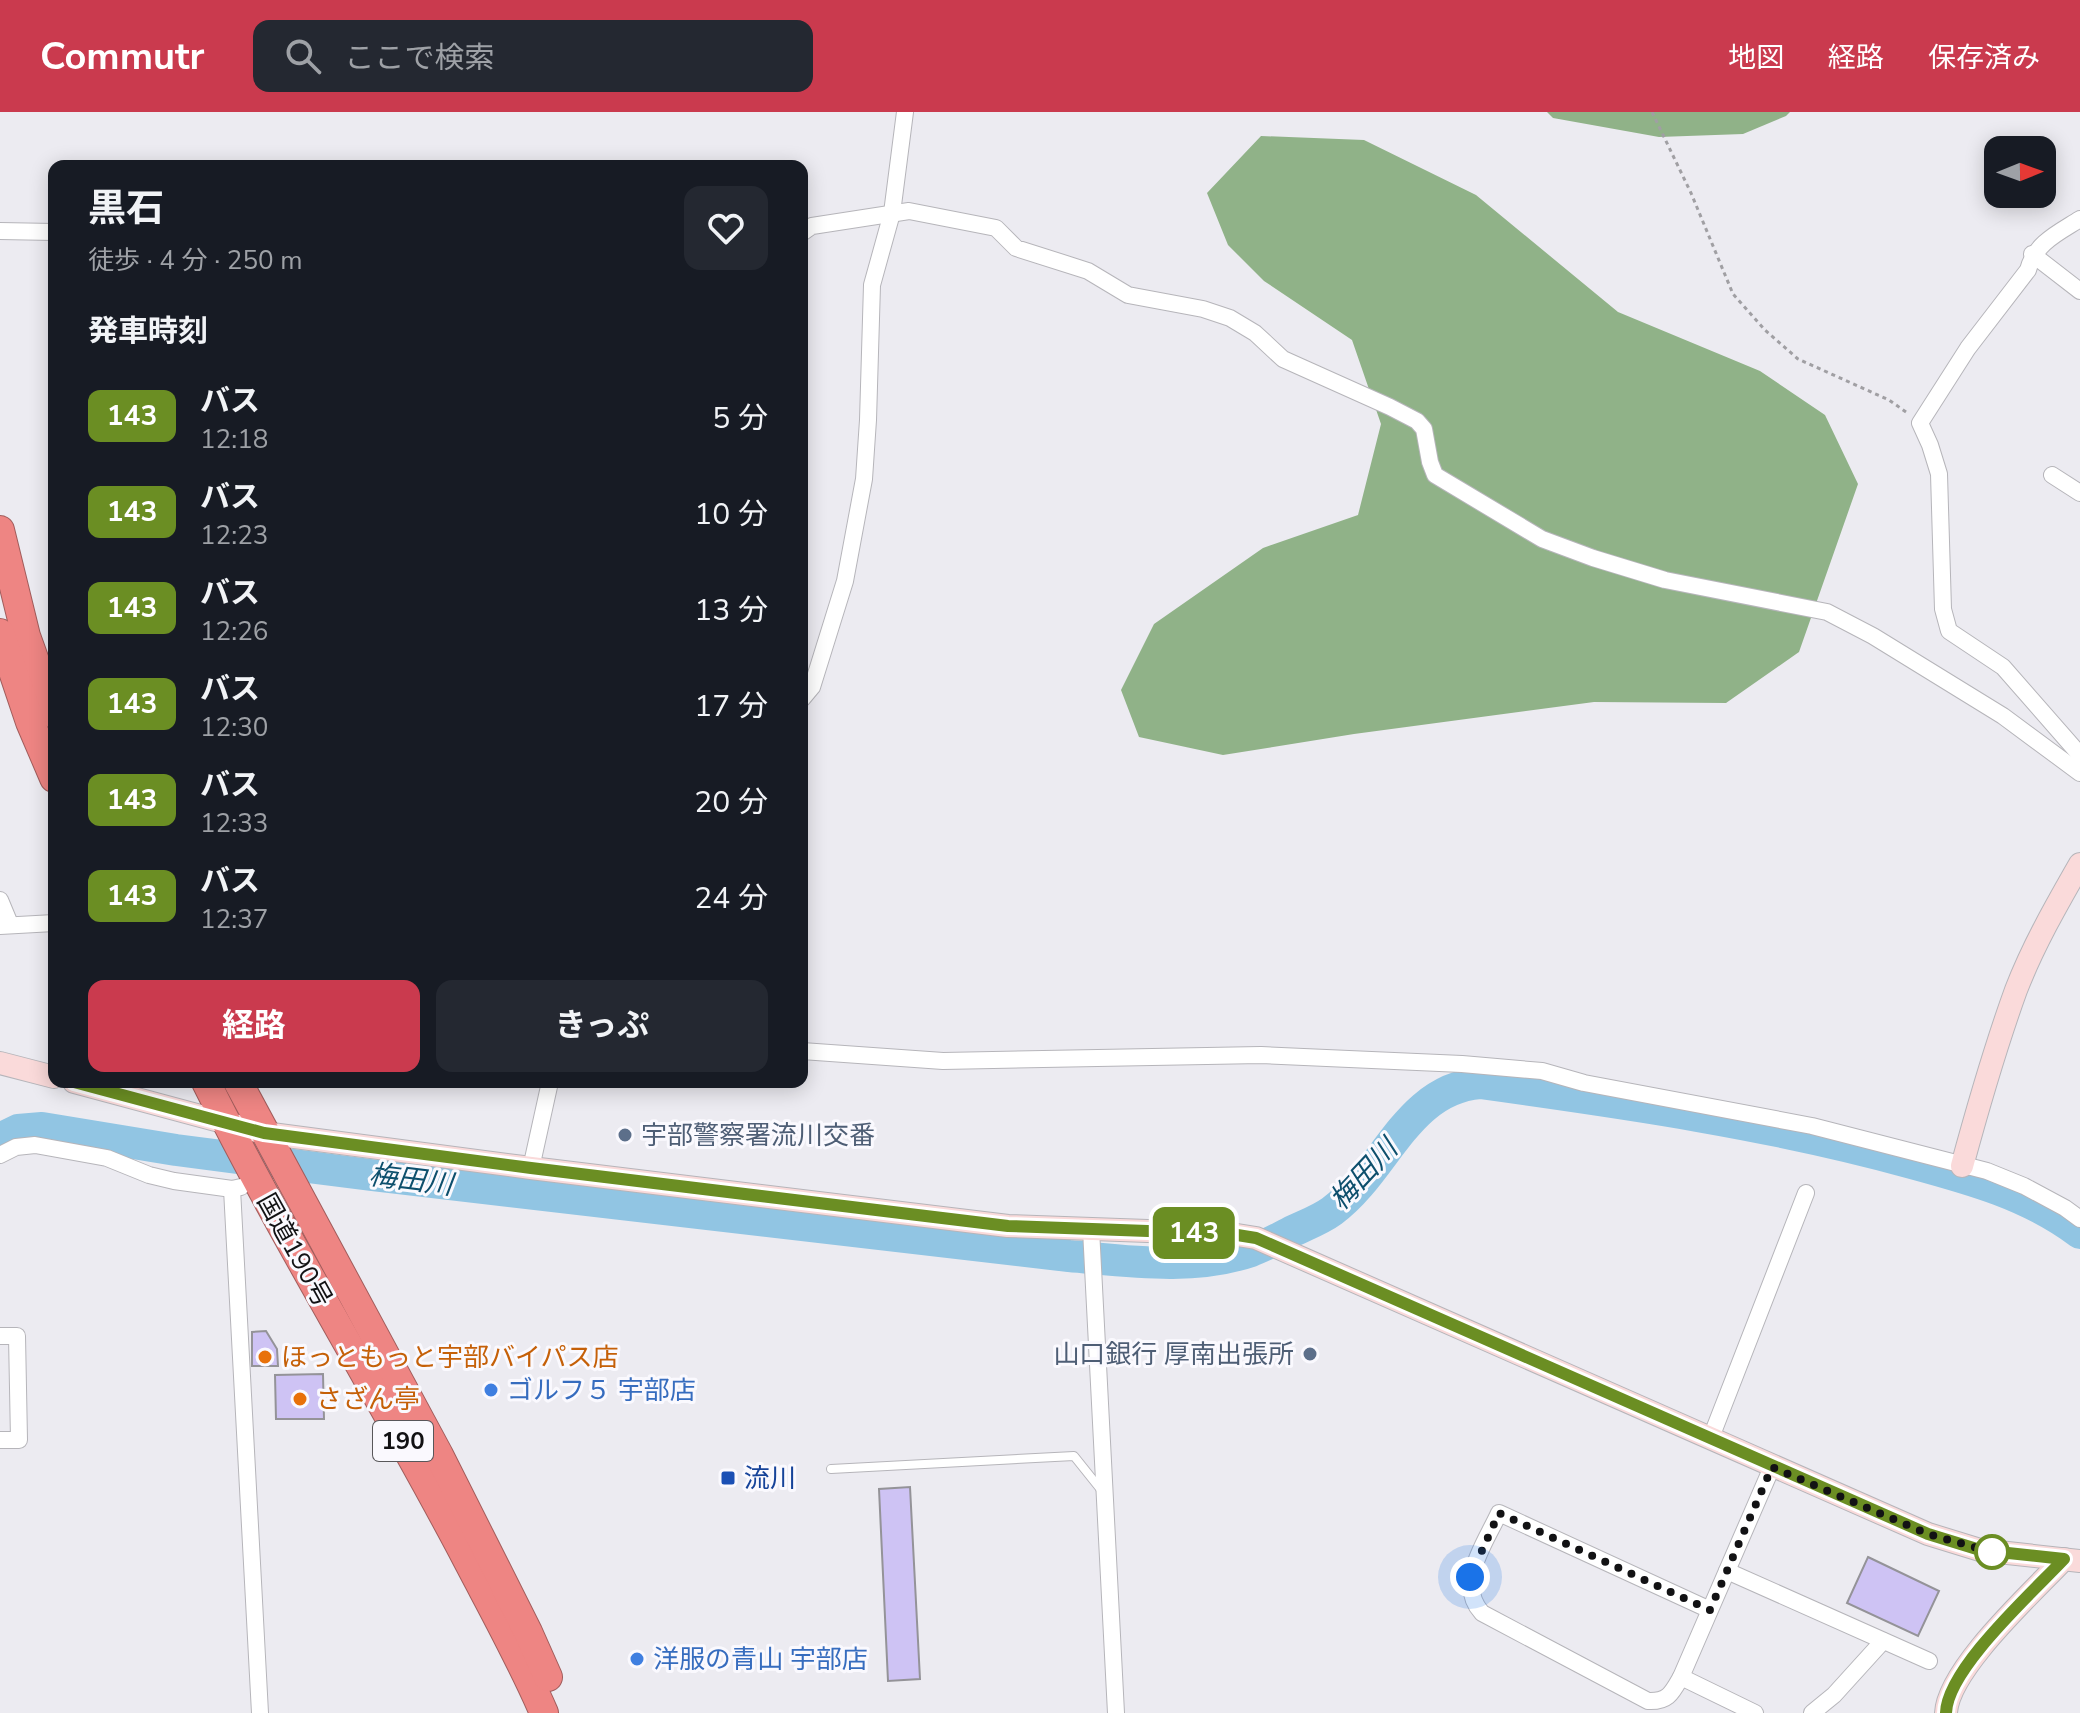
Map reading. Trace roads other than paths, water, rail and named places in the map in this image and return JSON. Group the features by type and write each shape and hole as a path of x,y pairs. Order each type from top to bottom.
{"highway":[{"path":"0,530 5,578 48,689"},
{"path":"0,633 30,722 48,764"},
{"name":"国道190号","path":"209,1088 230,1132 248,1183 426,1482 529,1678 544,1713"},
{"name":"国道190号","path":"241,1088 439,1455 528,1632 562,1713"}],"street":[{"path":"808,692 845,581 864,479 872,285 892,213 905,112"},
{"path":"808,229 909,211 996,228 1016,248 1088,271 1128,295 1203,309 1230,318 1255,333 1283,359 1417,421 1424,429 1435,475 1542,539 1665,580 1827,612 1873,636 2003,716 2080,773"},
{"path":"2080,219 2049,238 2032,254 2028,270 1968,348 1920,423 1939,474 1943,609 1949,631 2003,667 2080,755"},
{"path":"0,231 48,232"},
{"path":"2032,254 2080,291"},
{"path":"2052,475 2080,493"},
{"path":"1962,1166 1989,1067 2017,987 2053,910 2080,864"},
{"path":"0,900 5,925 48,923"},
{"path":"808,1051 943,1061 1261,1055 1462,1064 1542,1071 1584,1083 1812,1126 1987,1171 2024,1186 2080,1219"},
{"path":"0,1063 48,1075"},
{"path":"93,1088 230,1132 267,1138 1008,1226 1231,1234 1256,1238 1916,1529 1980,1550 2075,1555"},
{"path":"531,1168 549,1088"},
{"path":"0,1155 16,1147 35,1145 107,1158 161,1178 248,1183 288,1176"},
{"path":"248,1183 260,1713"},
{"path":"1710,1440 1806,1193"},
{"path":"1091,1229 1116,1713"},
{"path":"0,1336 17,1336 19,1440 0,1440"},
{"path":"1710,1610 1499,1513 1470,1577 1470,1594 1482,1613 1648,1701 1660,1702 1670,1697 1681,1677 1772,1467"},
{"path":"1946,1713 1955,1682 1970,1659 2075,1555"},
{"path":"1727,1571 1929,1661"},
{"path":"1812,1713 1834,1695 1883,1641"},
{"path":"1681,1677 1755,1713"}],"lane":[{"path":"831,1469 1074,1456 1105,1495"}],"waterway":[{"name":"梅田川","path":"0,1139 18,1130 42,1128 176,1150 371,1175 1069,1256 1183,1263 1251,1251 1327,1214 1351,1194 1398,1134 1433,1100 1455,1089 1480,1083 1698,1116 1859,1149 1999,1190 2041,1208 2080,1233"}],"place":[{"name":"宇部警察署流川交番","path":"625,1135"},
{"name":"山口銀行 厚南出張所","path":"1310,1354"},
{"name":"ほっともっと宇部バイパス店","path":"265,1357"},
{"name":"ゴルフ５ 宇部店","path":"491,1390"},
{"name":"さざん亭","path":"300,1399"},
{"name":"流川","path":"728,1478"},
{"name":"洋服の青山 宇部店","path":"637,1659"}]}
